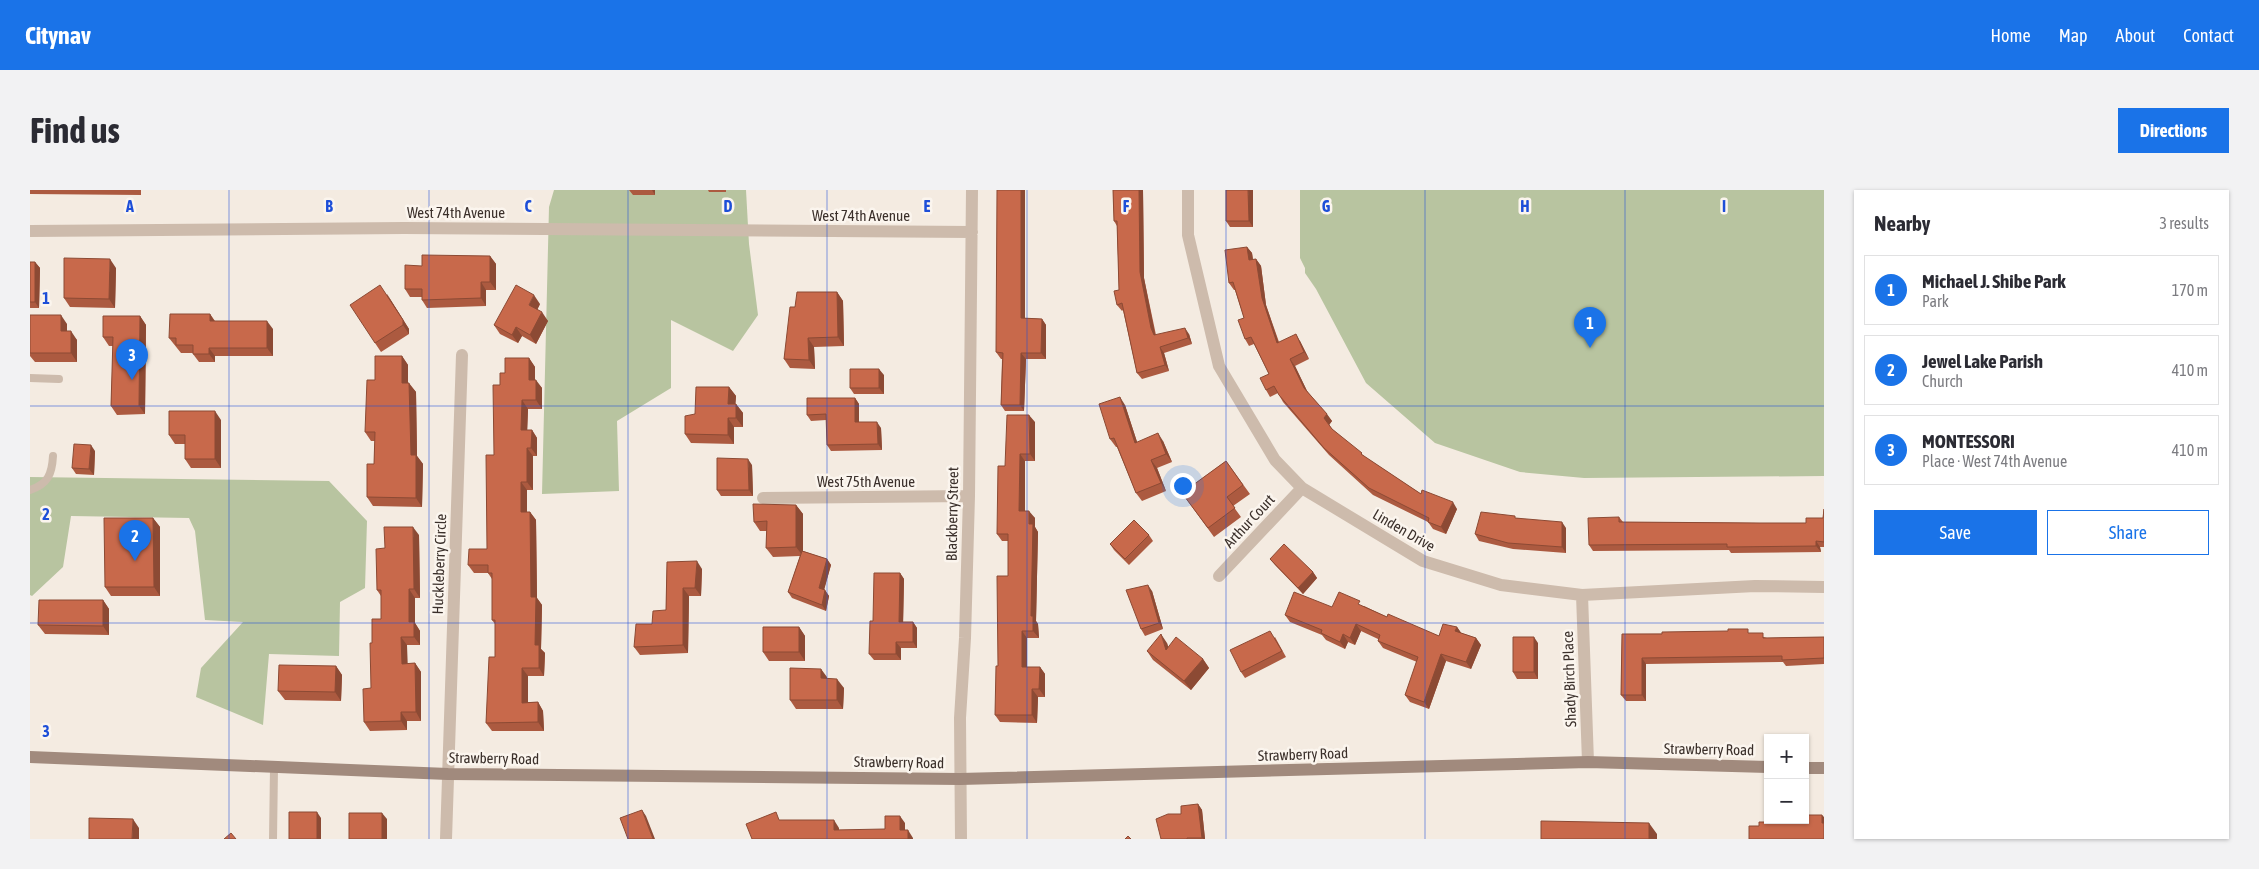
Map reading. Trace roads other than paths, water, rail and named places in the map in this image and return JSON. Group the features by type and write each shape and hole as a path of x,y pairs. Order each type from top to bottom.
{"street":[{"name":"Blackberry Street","path":"961,839 960,718 966,638 972,190"},
{"name":"Linden Drive","path":"1188,190 1188,234 1219,366 1275,460 1302,488 1422,561 1501,585 1582,595 1755,586 1824,587"},
{"name":"West 74th Avenue","path":"30,231 414,228 972,232"},
{"name":"Huckleberry Circle","path":"446,839 462,355"},
{"name":"Arthur Court","path":"1219,576 1302,488"},
{"name":"West 75th Avenue","path":"763,498 969,496"},
{"name":"Shady Birch Place","path":"1582,595 1588,762"},
{"name":"Strawberry Road","path":"30,757 448,774 960,779 1588,762 1764,767"},
{"path":"1809,768 1824,768"}],"lane":[{"path":"30,378 59,379"},
{"path":"30,490 42,486 48,479 53,469 53,456"},
{"path":"273,839 274,768"}],"place":[{"name":"Michael J. Shibe Park","path":"1590,348"},
{"name":"MONTESSORI","path":"132,380"},
{"name":"Jewel Lake Parish","path":"135,561"}]}
